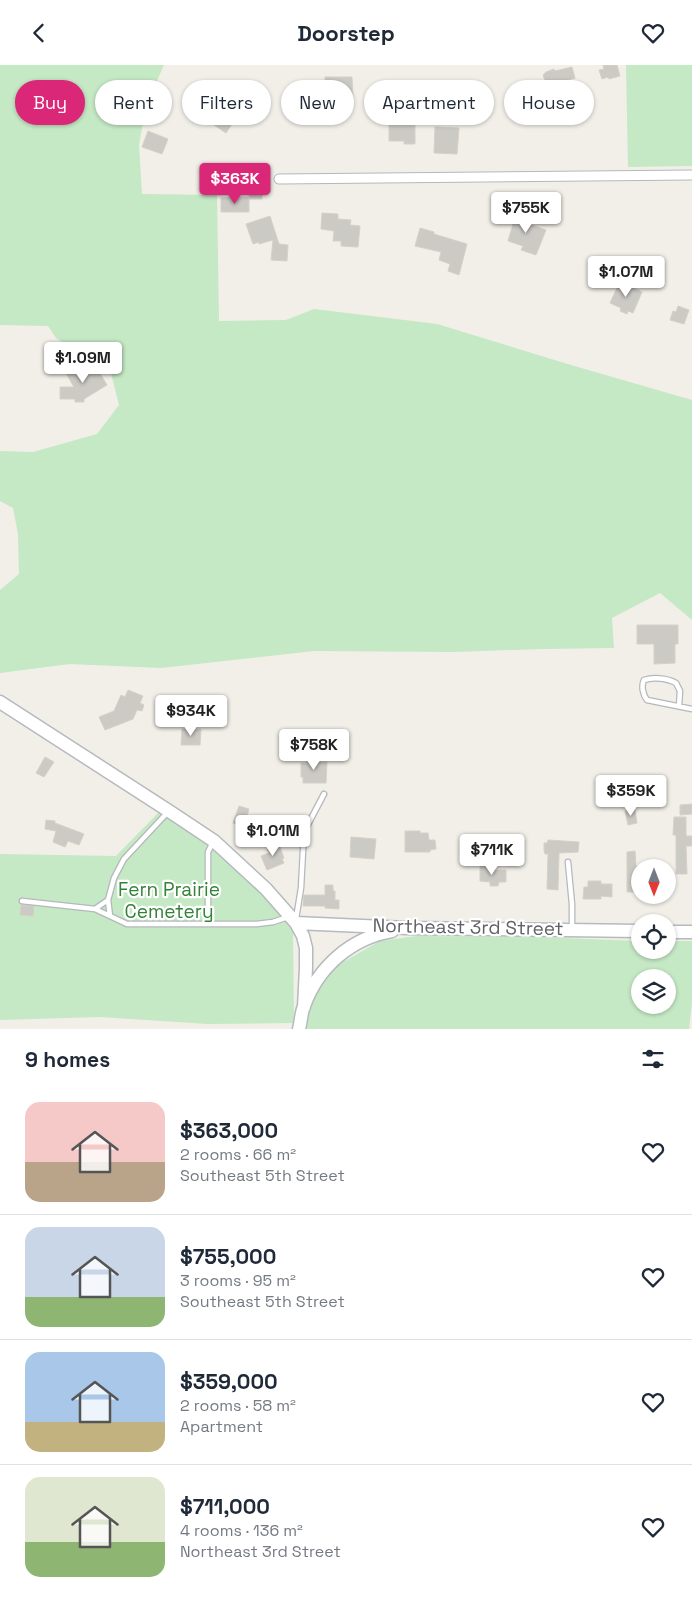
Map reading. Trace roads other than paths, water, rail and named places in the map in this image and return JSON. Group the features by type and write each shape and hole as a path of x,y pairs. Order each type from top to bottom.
{"street":[{"path":"279,179 692,175"},
{"path":"0,702 214,841 266,889 293,920 303,936 306,948 304,1007 299,1029"},
{"name":"Northeast 3rd Street","path":"293,920 372,931 407,928 631,931"},
{"path":"304,1007 318,978 333,961 372,931"},
{"path":"676,932 692,932"}],"lane":[{"path":"679,706 680,691 676,683 670,680 652,678 644,680 643,692 647,700 692,709"},
{"path":"22,901 95,909 127,924 208,924 293,920 301,888 304,832 324,794"},
{"path":"110,916 108,900 114,878 124,859 169,811"},
{"path":"208,924 208,852 214,841"},
{"path":"568,863 572,904 572,930"},
{"path":"95,909 108,900"}],"park label":[{"name":"Fern Prairie Cemetery","path":"169,900"}]}
